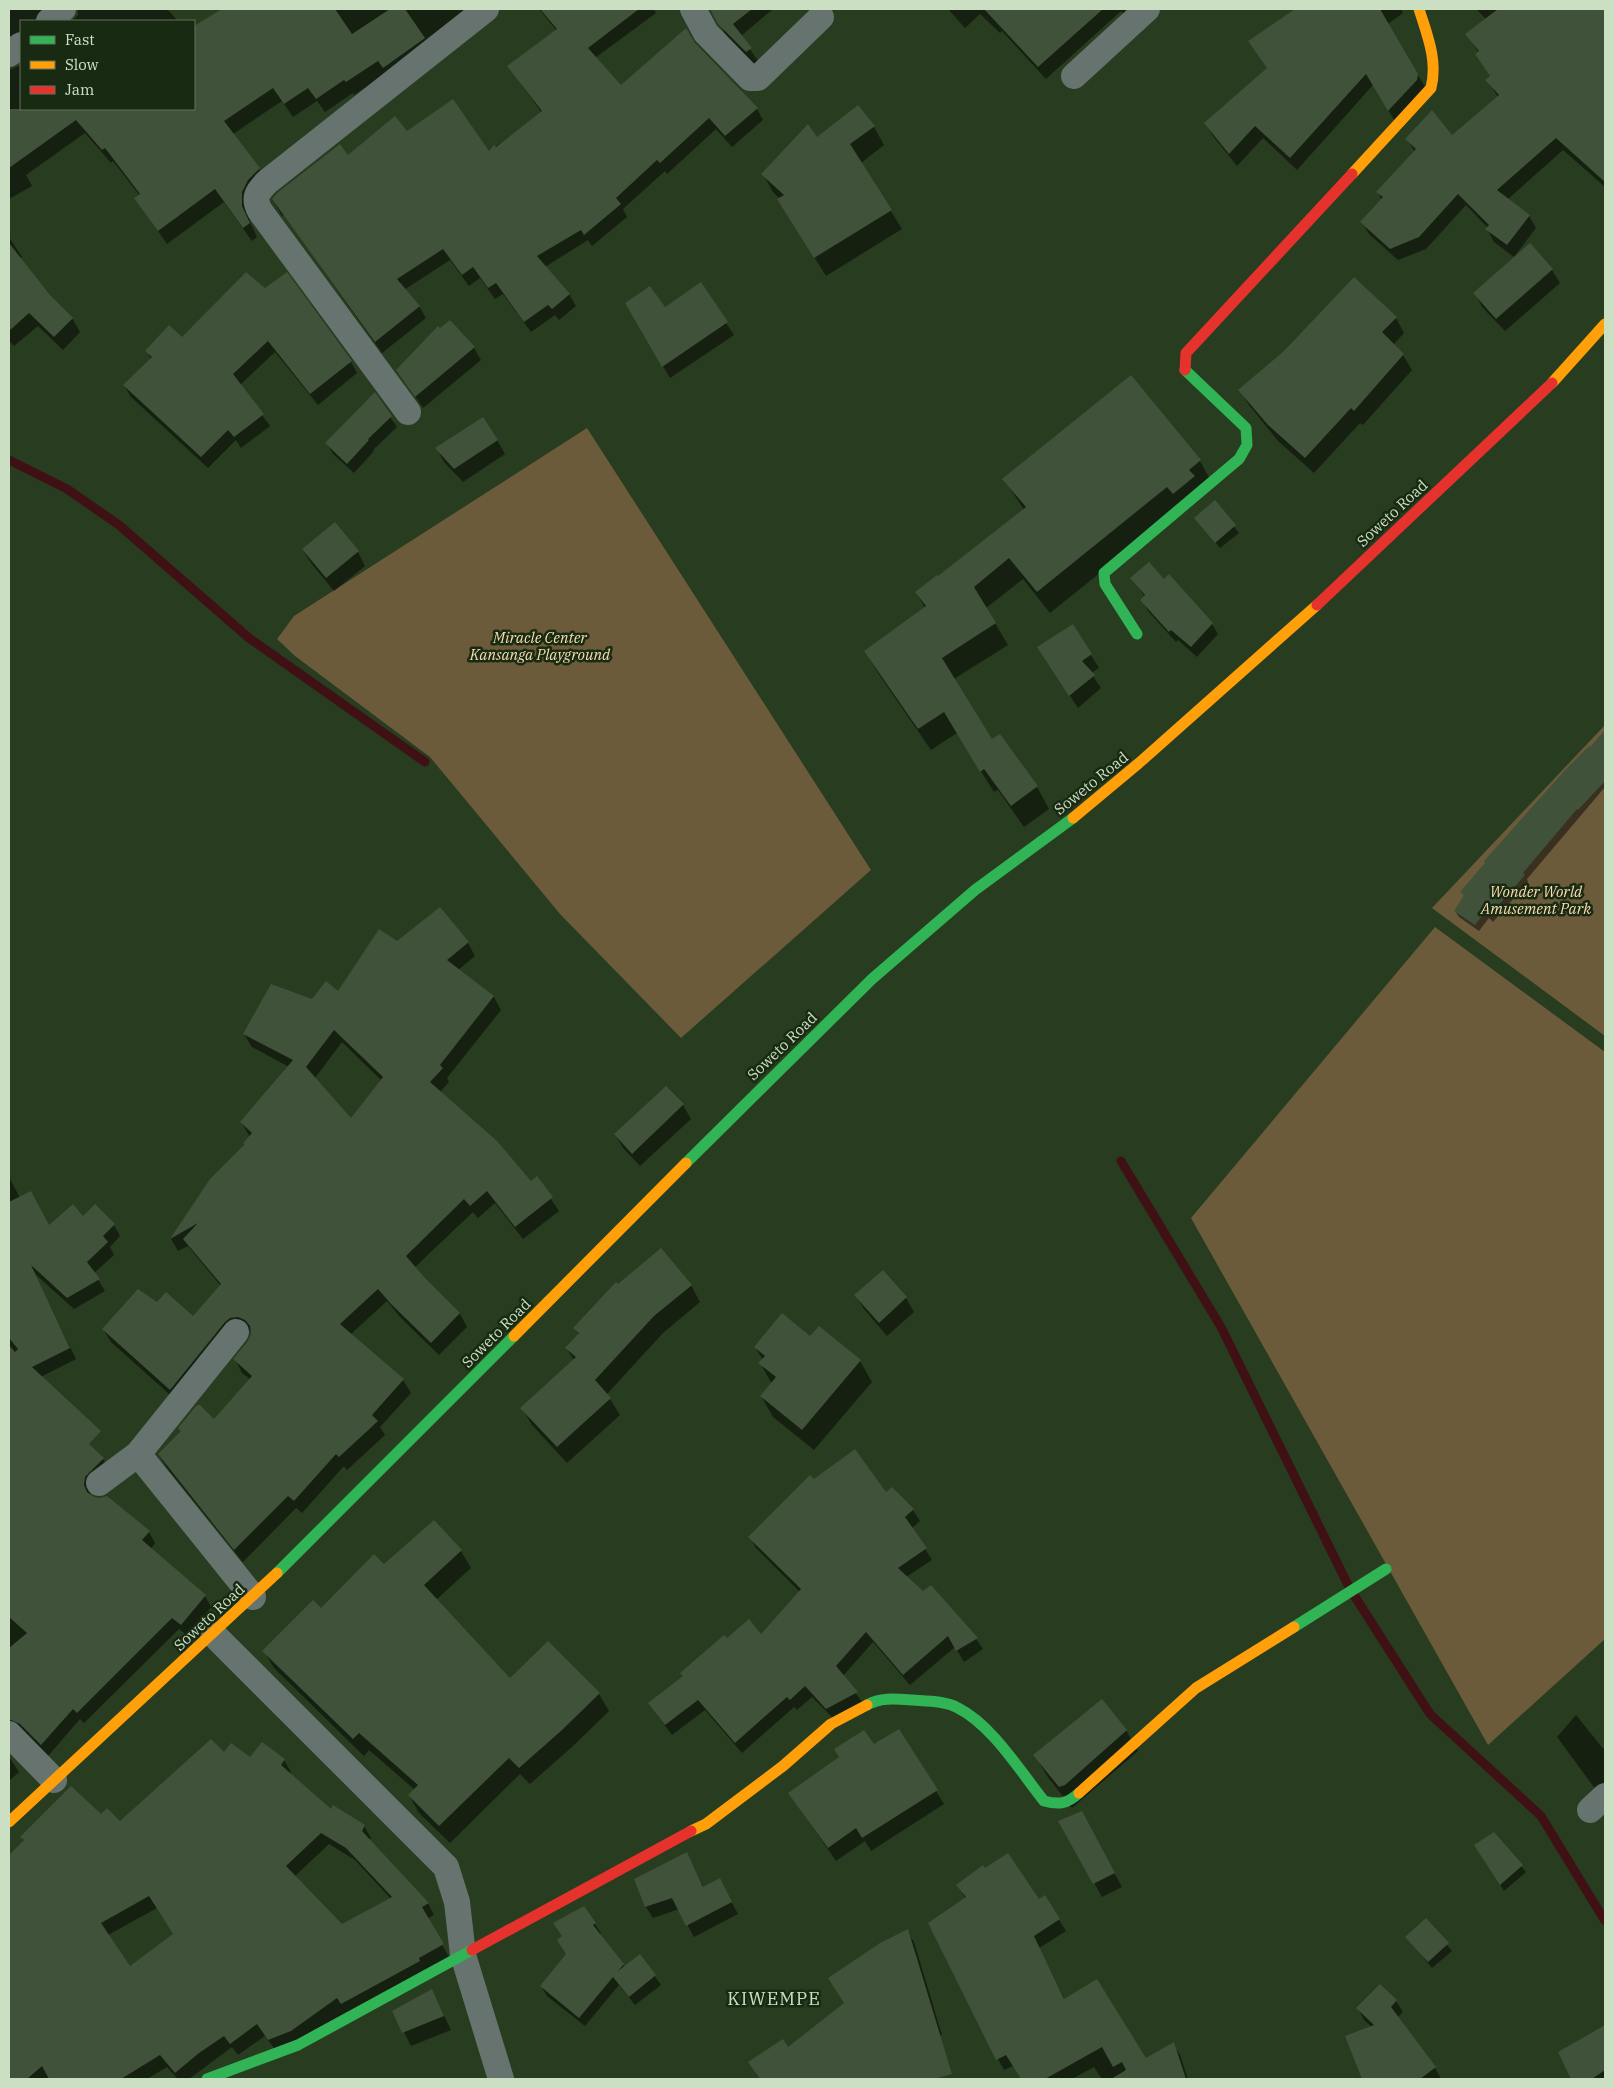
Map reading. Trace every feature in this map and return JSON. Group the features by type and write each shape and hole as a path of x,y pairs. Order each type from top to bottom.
{"street":[{"path":"50,20 63,9"},
{"path":"408,412 255,202 257,193 274,175 486,9"},
{"path":"692,9 706,33 750,78 758,78 821,17"},
{"path":"1074,76 1147,9"},
{"path":"1137,634 1105,584 1104,573 1239,460 1247,449 1249,439 1246,428 1185,371 1186,353 1431,88 1435,77 1436,64 1418,9"},
{"path":"9,54 20,45"},
{"name":"Soweto Road","path":"9,1822 253,1597 630,1220 724,1123 872,980 976,890 1070,820 1139,763 1275,642 1545,390 1605,324"},
{"path":"99,1482 138,1454 236,1332"},
{"path":"138,1454 253,1597"},
{"path":"207,2079 298,2045 658,1848 706,1824 783,1766 831,1724 874,1701 891,1699 928,1701 958,1707 984,1725 1044,1801 1058,1804 1074,1798 1196,1688 1386,1569"},
{"path":"213,1634 446,1867 457,1902 464,1955 501,2079"},
{"path":"9,1734 54,1780"}],"green space":[{"name":"Miracle Center Kansanga Playground","path":"587,428 871,870 681,1038 560,914 430,757 295,656 277,639 294,616"},
{"name":"Wonder World Amusement Park","path":"1605,725 1605,1036 1432,908"},
{"path":"1435,927 1605,1052 1605,1639 1488,1745 1191,1218"}],"building":[{"path":"222,9 335,9 352,34 390,9 405,9 425,38 383,68 378,61 346,82 344,80 316,99 308,88 284,104 273,88 224,121 260,168 248,180 242,192 242,206 250,223 243,228 215,189 158,231 134,198 140,194 105,148 102,150 76,120 9,168 9,109 195,110 195,25"},
{"path":"540,9 639,9 588,48 621,85 686,28 695,43 758,108 725,136 709,118 660,163 657,160 616,198 621,204 584,235 581,230 537,256 570,294 552,309 548,305 524,322 496,283 488,288 473,267 462,275 443,249 397,279 420,306 375,342 272,199 277,193 340,144 348,155 395,116 407,131 453,99 489,151 494,145 496,147 542,111 507,66 557,29"},
{"path":"710,9 752,9 733,24 752,48 746,52 718,24"},
{"path":"984,9 1103,9 1038,67"},
{"path":"1295,9 1380,9 1418,74 1417,80 1388,111 1366,74 1290,158 1255,126 1229,154 1204,123 1267,68 1248,41"},
{"path":"1498,9 1605,9 1605,182 1556,138 1497,190 1530,215 1507,245 1485,229 1489,225 1458,194 1419,237 1390,249 1360,222 1383,197 1376,192 1416,149 1405,139 1432,110 1452,135 1499,95 1485,80 1490,76 1475,54 1479,51 1465,34"},
{"path":"858,105 875,126 850,144 892,210 814,258 777,199 784,195 761,174 808,124 817,137"},
{"path":"9,243 50,295 73,318 54,337 29,313 9,331"},
{"path":"1530,243 1553,269 1496,319 1473,293"},
{"path":"246,272 265,288 287,272 352,361 310,394 268,341 233,374 264,414 234,437 228,430 201,457 123,385 152,357 145,351 169,325 182,337"},
{"path":"1354,277 1397,317 1382,332 1404,354 1354,411 1351,408 1305,458 1268,425 1238,390 1284,351"},
{"path":"701,282 728,322 662,367 625,303 650,286 665,307"},
{"path":"450,320 475,347 415,397 396,370 438,326 440,328"},
{"path":"1131,375 1201,460 1189,470 1195,476 1173,494 1167,487 1037,592 1009,558 974,587 996,623 942,658 992,739 1000,734 1038,786 1011,806 984,769 980,772 944,712 918,729 864,651 926,606 915,592 1026,507 1002,479"},
{"path":"375,392 392,416 368,439 347,464 325,443"},
{"path":"483,417 498,440 454,469 435,448"},
{"path":"1215,500 1236,525 1215,543 1194,518"},
{"path":"335,522 359,551 326,578 302,549"},
{"path":"1149,562 1164,579 1169,574 1213,623 1191,647 1171,630 1169,632 1140,600 1145,595 1130,578"},
{"path":"1073,624 1092,654 1082,661 1095,675 1069,696 1037,647"},
{"path":"1605,730 1605,781 1577,809 1523,873 1525,875 1489,916 1485,912 1475,925 1454,911 1464,895 1460,892 1485,863 1484,861 1566,769"},
{"path":"440,907 469,942 447,960 494,996 440,1065 443,1068 430,1082 497,1141 531,1181 537,1176 553,1197 515,1227 487,1191 470,1206 464,1199 406,1256 460,1313 431,1343 378,1289 340,1324 404,1379 372,1415 378,1421 339,1457 336,1454 294,1501 288,1496 234,1550 158,1454 181,1431 178,1428 197,1405 200,1405 214,1419 252,1376 233,1359 248,1341 251,1334 250,1326 245,1320 238,1317 230,1318 225,1322 170,1390 102,1329 138,1289 157,1302 166,1292 193,1316 221,1284 183,1239 198,1223 170,1239 210,1179 245,1144 243,1143 252,1133 240,1122 293,1060 243,1034 271,984 312,999 326,981 338,991 379,929 397,941","holes":["334,1030 383,1077 351,1118 306,1067"]},
{"path":"666,1086 684,1104 632,1154 614,1134"},
{"path":"31,1191 49,1225 73,1204 83,1216 95,1204 115,1224 103,1236 108,1242 87,1262 100,1279 67,1298 31,1265 70,1348 32,1367 101,1431 89,1444 104,1458 85,1477 84,1485 87,1492 94,1497 107,1496 150,1531 142,1540 206,1595 181,1625 172,1618 77,1713 73,1709 41,1745 20,1724 9,1719 9,1648 27,1633 9,1617 9,1345 15,1352 18,1349 9,1338 9,1202"},
{"path":"661,1248 692,1285 654,1316 595,1380 611,1398 557,1447 520,1408 576,1357 565,1348 579,1333 573,1328 616,1282 618,1284"},
{"path":"883,1270 907,1297 879,1323 854,1295"},
{"path":"782,1313 810,1336 819,1326 861,1360 802,1430 760,1396 776,1377 758,1363 765,1356 754,1347"},
{"path":"855,1449 886,1492 892,1487 914,1509 905,1517 927,1548 898,1568 923,1591 931,1585 978,1638 956,1651 948,1636 903,1675 866,1632 836,1666 858,1692 826,1709 805,1686 790,1700 787,1697 735,1743 698,1700 665,1725 648,1703 683,1676 680,1673 724,1635 727,1638 749,1619 761,1634 801,1589 748,1537 810,1475 814,1479"},
{"path":"434,1520 462,1550 424,1585 510,1678 548,1641 600,1693 519,1768 509,1758 439,1826 408,1795 418,1785 359,1733 353,1739 262,1651 313,1600 321,1608 374,1554 384,1564"},
{"path":"1102,1699 1127,1730 1065,1785 1059,1787 1033,1755"},
{"path":"899,1729 938,1790 862,1838 856,1828 828,1848 788,1793 839,1757 834,1749 864,1730 874,1744"},
{"path":"211,1739 224,1752 231,1743 250,1757 262,1742 285,1759 281,1765 331,1809 333,1805 365,1825 362,1831 429,1903 422,1907 444,1944 419,1958 420,1961 341,2004 337,1998 291,2031 268,2040 257,2024 230,2044 224,2036 175,2073 160,2055 121,2079 49,2079 42,2066 27,2079 9,2079 9,1855 24,1840 20,1837 71,1786 101,1814 107,1808 120,1821","holes":["321,1833 346,1848 392,1897 342,1924 286,1866","149,1896 173,1934 130,1966 101,1923"]},
{"path":"1082,1811 1115,1873 1093,1884 1058,1821"},
{"path":"1494,1832 1523,1865 1500,1885 1474,1845"},
{"path":"687,1852 703,1887 720,1878 732,1902 686,1926 672,1898 645,1907 634,1879"},
{"path":"1008,1853 1039,1899 1045,1895 1060,1919 1034,1936 1064,1999 1097,1979 1146,2058 1174,2042 1186,2079 1111,2079 1126,2070 1122,2062 1113,2067 1102,2047 1045,2079 1021,2079 1006,2055 996,2060 928,1923 966,1897 956,1885 983,1865 985,1868"},
{"path":"584,1906 596,1923 593,1925 624,1964 618,1971 640,1954 656,1975 629,1997 613,1977 579,2018 540,1986 566,1954 557,1940 562,1936 553,1923"},
{"path":"1426,1918 1449,1943 1428,1962 1405,1937"},
{"path":"908,1929 952,2074 934,2079 760,2079 748,2062 783,2039 788,2047 844,2003 828,1978 880,1943"},
{"path":"1380,1984 1397,2000 1391,2007 1436,2067 1420,2079 1362,2079 1345,2036 1374,2025 1356,2008"},
{"path":"432,1989 444,2016 402,2033 392,2011"},
{"path":"1605,2025 1605,2070 1592,2079 1571,2079 1558,2052"}],"waterway":[{"path":"9,460 67,489 119,525 249,638 425,762"},
{"path":"1121,1161 1221,1327 1350,1589 1430,1714 1541,1816 1605,1921"}],"traffic: fast":[{"path":"1137,634 1105,584 1104,573 1239,459 1247,445 1246,428 1185,370"},
{"path":"686,1163 872,979 975,890 1073,818"},
{"path":"277,1573 514,1336"},
{"path":"1294,1627 1386,1569"},
{"path":"867,1705 872,1702 895,1699 936,1702 958,1708 982,1725 994,1737 1044,1801 1063,1803 1079,1793"},
{"path":"207,2079 298,2045 472,1950"}],"traffic: slow":[{"path":"1352,174 1431,88 1433,78 1432,58 1419,9"},
{"path":"1552,383 1605,324"},
{"path":"1073,818 1139,763 1317,605"},
{"path":"514,1336 686,1163"},
{"path":"9,1822 277,1573"},
{"path":"1079,1793 1196,1688 1294,1627"},
{"path":"691,1831 706,1824 783,1766 831,1724 867,1705"}],"traffic: jam":[{"path":"1185,370 1186,353 1352,174"},
{"path":"1317,605 1552,383"},
{"path":"472,1950 691,1831"}],"district":[{"name":"KIWEMPE","path":"774,1998"}]}
